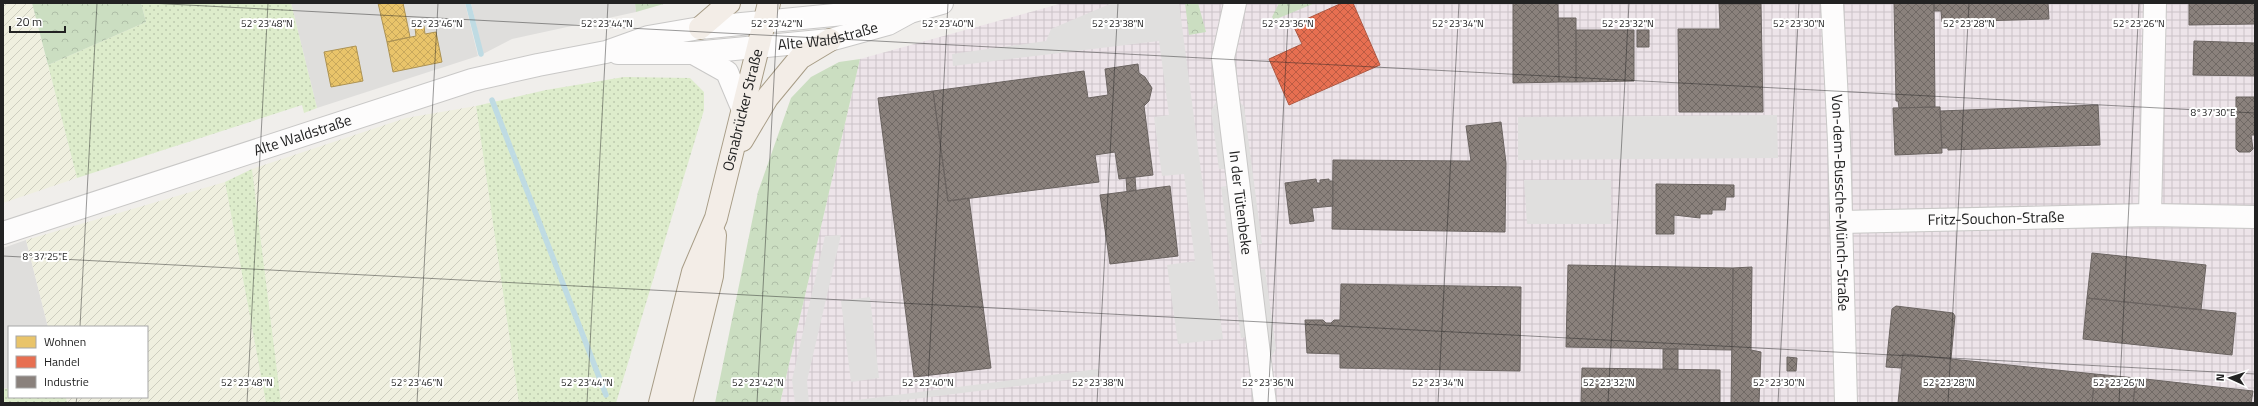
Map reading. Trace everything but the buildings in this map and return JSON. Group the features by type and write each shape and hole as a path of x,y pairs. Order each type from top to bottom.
{"main road":[{"path":"700,28 729,3"},
{"name":"Osnabrücker Straße","path":"660,403 693,272 716,218 767,13"},
{"path":"731,160 767,98 800,58 830,40"},
{"name":"Osnabrücker Straße","path":"681,403 712,276 716,218"}],"street":[{"name":"Alte Waldstraße","path":"802,3 822,16"},
{"name":"Alte Waldstraße","path":"606,52 693,53 830,40 888,24 910,12 942,3"},
{"name":"In der Tütenbeke","path":"1235,3 1223,58 1265,403"},
{"name":"Von-dem-Bussche-Münch-Straße","path":"1832,3 1841,222 1846,403"},
{"path":"2150,215 2155,3"},
{"name":"Alte Waldstraße","path":"3,233 415,98 488,76 606,52 648,37 700,28 767,13 822,16 885,10 910,12"},
{"name":"Alte Waldstraße","path":"693,53 727,72 743,110"},
{"name":"Fritz-Souchon-Straße","path":"1841,222 2150,215 2255,217"}],"shaded area":[{"path":"291,3 465,3 478,56 317,108"},
{"path":"471,3 635,3 636,12 512,39 483,54"},
{"path":"1063,3 2255,3 2255,403 780,403 860,59"},
{"path":"1112,3 1179,3 1223,339 1178,344 1167,265 1195,261 1184,174 1162,176 1154,117 1169,115 1159,41 953,66 952,54 1046,41 1051,29"},
{"path":"1237,100 1244,106 1262,244 1255,245"},
{"path":"1216,102 1225,169 1219,169 1211,111"},
{"path":"1777,115 1778,158 1518,160 1518,117"},
{"path":"1524,180 1611,180 1611,224 1527,224"},
{"path":"1227,186 1247,337 1241,338 1221,187"},
{"path":"841,235 807,381 809,403 795,403 792,380 825,236"},
{"path":"26,240 48,326 8,326 8,388 3,389 3,248"},
{"path":"1265,269 1276,349 1271,357 1259,270"},
{"path":"870,297 879,378 851,382 841,301"},
{"path":"1098,369 1099,376 882,403 834,403"}],"green space":[{"path":"3,3 32,3 77,178 3,203"},
{"path":"32,3 141,3 146,22 48,65"},
{"path":"141,3 291,3 317,108 304,113 302,105 77,178 48,65 146,22"},
{"path":"635,3 667,3 636,12"},
{"path":"1185,3 1198,3 1206,32 1189,35"},
{"path":"1279,3 1315,3 1274,20 1272,17"},
{"path":"860,59 780,403 715,403 758,192 791,98 811,77 839,62"},
{"path":"624,77 690,78 704,92 704,110 616,403 519,403 476,106 546,90"},
{"path":"476,106 519,403 281,403 252,169 406,118"},
{"path":"252,169 281,403 266,403 225,182"},
{"path":"225,182 266,403 67,403 66,398 148,398 148,326 48,326 26,240"},
{"path":"8,388 8,398 66,398 67,403 3,403 3,389"}],"waterway":[{"path":"468,3 481,54"},
{"path":"492,100 606,395"}]}
